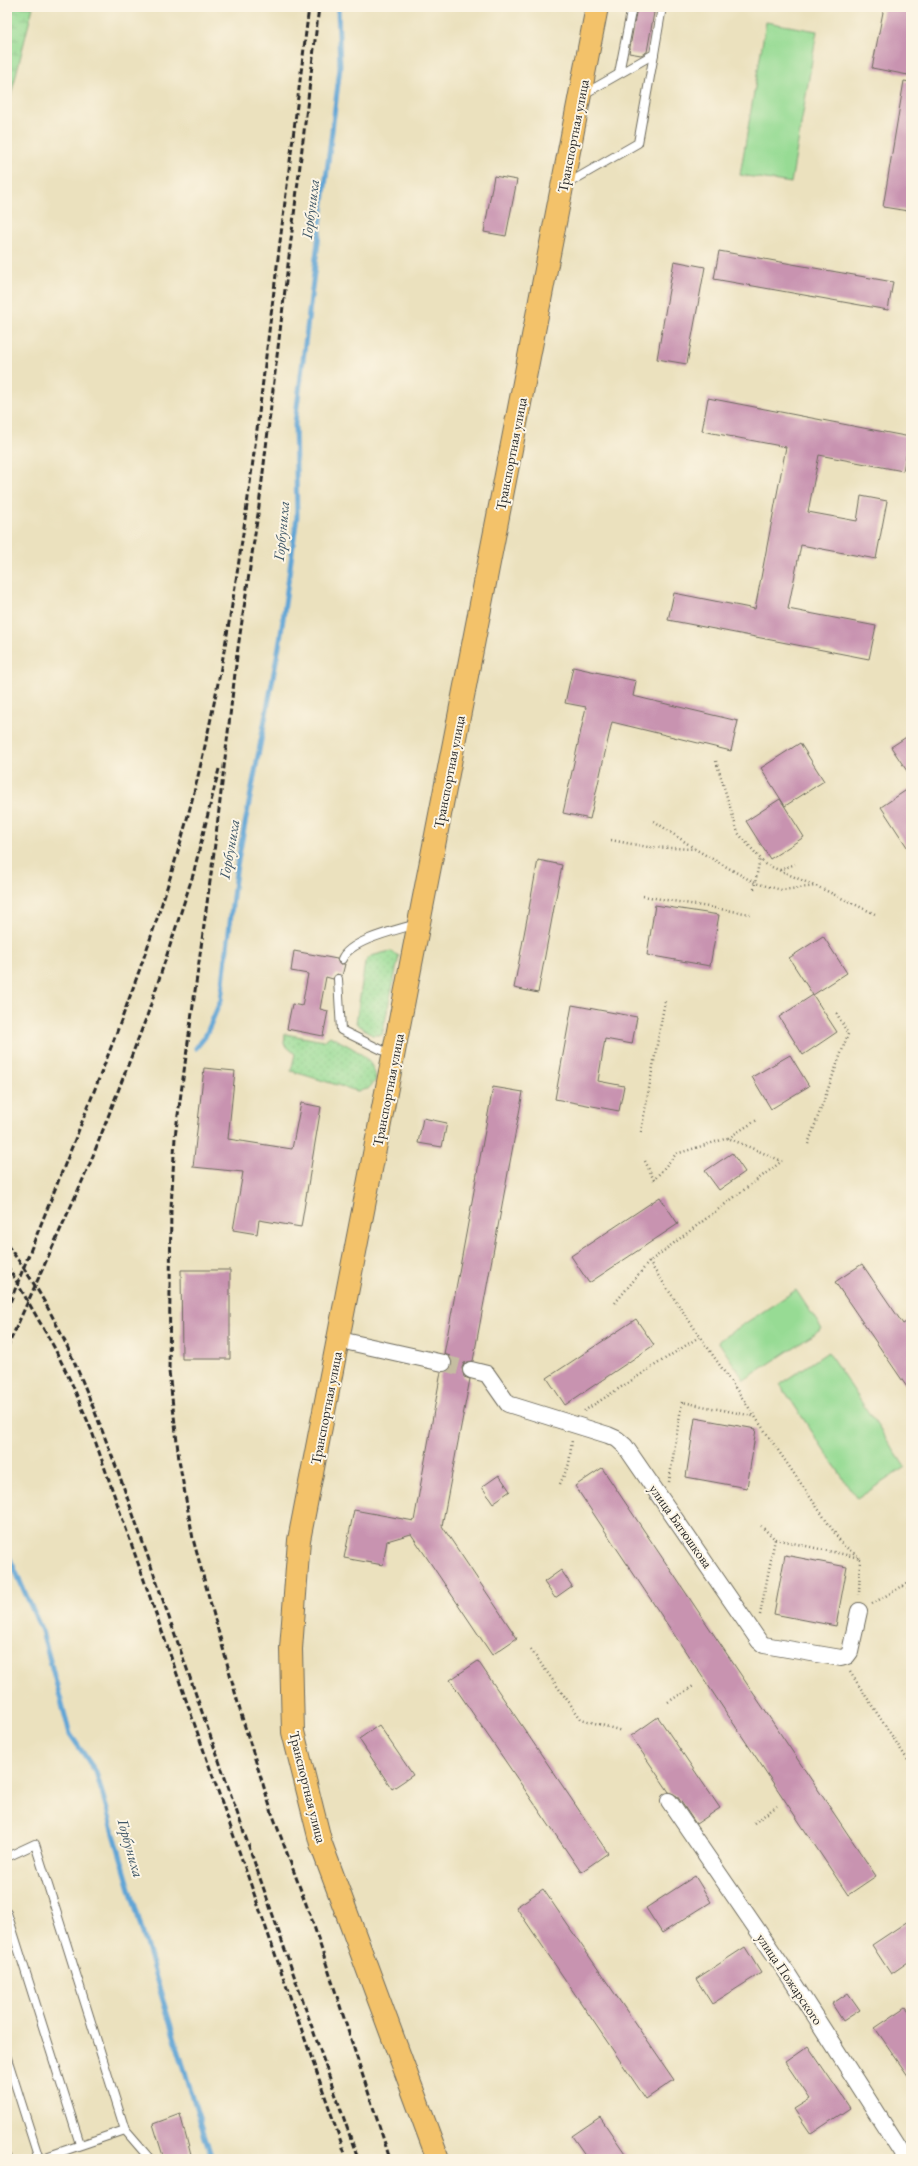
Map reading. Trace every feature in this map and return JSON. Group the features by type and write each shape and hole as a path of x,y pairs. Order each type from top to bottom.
{"main road":[{"name":"Транспортная улица","path":"438,2159 321,1844 293,1732 291,1649 299,1540 340,1340 419,923 597,7"}],"street":[{"path":"340,1340 443,1362"},
{"name":"улица Батюшкова","path":"471,1370 487,1374 508,1404 608,1435 621,1442 666,1504 759,1641 770,1646 841,1658"},
{"path":"841,1658 847,1656 850,1652 859,1611"},
{"name":"улица Пожарского","path":"669,1801 789,1976 906,2159"}],"lane":[{"path":"619,73 632,7"},
{"path":"563,186 638,143 662,7"},
{"path":"580,96 654,54"},
{"path":"342,959 344,953 359,943 419,923"},
{"path":"338,979 341,1030 395,1056"},
{"path":"7,1857 35,1844 125,2130 150,2159"},
{"path":"7,1913 80,2144"},
{"path":"7,2058 40,2159 80,2144 125,2130"}],"path":[{"path":"716,761 738,833 764,864 816,886 875,914"},
{"path":"654,821 695,849 755,883 782,890 816,886"},
{"path":"611,840 648,847 695,849"},
{"path":"754,889 760,858"},
{"path":"779,870 795,864"},
{"path":"643,896 750,914"},
{"path":"641,1132 665,1001"},
{"path":"808,1144 848,1034 836,1012"},
{"path":"645,1161 654,1180 676,1154 728,1138 757,1120"},
{"path":"615,1303 649,1262 782,1161 728,1138"},
{"path":"649,1262 843,1545 860,1558"},
{"path":"560,1484 569,1464 571,1423 699,1337"},
{"path":"666,1504 682,1402 754,1416"},
{"path":"760,1526 775,1539 860,1558"},
{"path":"755,1635 775,1539"},
{"path":"859,1611 860,1558"},
{"path":"859,1611 911,1582"},
{"path":"903,1586 911,1589"},
{"path":"531,1650 581,1719 622,1731"},
{"path":"841,1658 911,1765"},
{"path":"668,1702 695,1685"},
{"path":"754,1823 777,1806"}],"green space":[{"path":"7,7 33,7 7,111"},
{"path":"766,22 817,31 791,183 740,175"},
{"path":"390,951 399,956 382,1035 372,1035 356,1023 365,962 371,956"},
{"path":"285,1034 324,1041 330,1036 352,1048 366,1058 371,1064 376,1080 368,1089 357,1091 291,1071 295,1054 284,1044"},
{"path":"796,1290 822,1329 744,1380 718,1341"},
{"path":"828,1352 905,1467 857,1499 780,1384"}],"building":[{"path":"637,7 655,7 647,52 641,55 629,53"},
{"path":"884,7 911,7 911,59 908,75 872,68"},
{"path":"904,81 911,82 911,191 908,211 883,207"},
{"path":"494,176 517,180 506,236 484,232"},
{"path":"719,251 893,282 888,310 714,279"},
{"path":"674,261 705,267 687,364 657,359"},
{"path":"708,398 910,437 903,471 819,455 808,512 857,521 861,496 887,501 876,559 801,545 788,609 876,626 869,659 668,620 674,593 755,609 786,447 702,431"},
{"path":"573,667 636,681 633,696 738,721 731,751 612,722 590,819 563,813 586,707 565,703"},
{"path":"911,734 911,777 891,747"},
{"path":"800,743 824,781 785,806 761,768"},
{"path":"911,787 911,853 881,807"},
{"path":"780,799 804,837 770,859 746,821"},
{"path":"538,860 562,865 538,993 514,988"},
{"path":"655,905 719,915 710,966 647,955"},
{"path":"823,936 847,973 813,995 789,958"},
{"path":"294,951 337,959 339,964 345,964 342,976 337,974 333,979 326,977 320,1009 328,1011 323,1036 287,1029 292,1004 302,1006 308,974 291,971"},
{"path":"813,995 837,1032 803,1055 779,1017"},
{"path":"572,1005 637,1017 632,1044 605,1039 598,1081 624,1086 619,1111 555,1099"},
{"path":"790,1055 809,1086 771,1109 752,1077"},
{"path":"204,1068 235,1071 228,1139 292,1149 301,1103 321,1107 301,1227 259,1220 257,1234 233,1230 243,1172 193,1167"},
{"path":"493,1087 523,1092 473,1361 464,1363 462,1368 464,1377 470,1379 442,1526 517,1638 492,1655 411,1534 387,1541 383,1565 344,1558 354,1510 414,1521 441,1372 450,1370 452,1365 450,1356 444,1354"},
{"path":"423,1118 447,1123 442,1147 418,1143"},
{"path":"732,1153 745,1172 719,1190 705,1171"},
{"path":"660,1197 678,1224 589,1283 571,1256"},
{"path":"862,1264 903,1324 911,1319 911,1393 835,1282"},
{"path":"181,1270 230,1270 230,1359 182,1359"},
{"path":"636,1319 654,1345 565,1405 547,1378"},
{"path":"695,1418 756,1429 747,1488 686,1477"},
{"path":"602,1468 876,1876 848,1895 575,1486"},
{"path":"499,1475 510,1491 493,1503 482,1487"},
{"path":"785,1555 847,1567 836,1626 774,1614"},
{"path":"561,1570 572,1586 555,1598 544,1582"},
{"path":"478,1661 608,1853 581,1872 450,1680"},
{"path":"658,1717 720,1808 696,1824 677,1796 669,1792 631,1736"},
{"path":"379,1725 413,1775 392,1789 359,1739"},
{"path":"695,1876 711,1902 662,1933 646,1908"},
{"path":"543,1889 674,2080 646,2099 516,1907"},
{"path":"911,1919 911,1960 891,1974 872,1945"},
{"path":"745,1947 761,1973 712,2004 696,1979"},
{"path":"848,1993 860,2010 843,2021 832,2004"},
{"path":"906,2007 911,2014 911,2080 875,2028"},
{"path":"808,2046 850,2108 811,2134 794,2109 810,2099 785,2062"},
{"path":"180,2114 192,2159 164,2159 153,2124"},
{"path":"600,2117 629,2159 588,2159 572,2136"}],"waterway":[{"name":"Горбуниха","path":"196,1048 205,1037 221,1000 236,871 280,641 297,516 295,423 340,68 338,7"},
{"name":"Горбуниха","path":"7,1552 42,1631 70,1734 96,1772 153,1968 212,2159"}],"tunnel":[{"path":"443,1363 471,1370"}],"railway":[{"path":"7,1310 112,1046 136,979 180,844 198,776 210,724 230,620 246,514 309,7"},
{"path":"236,661 258,514 319,7"},
{"path":"237,656 214,852 175,1137 171,1208 169,1371 179,1460 193,1539 241,1714 272,1813 312,1920 390,2159"},
{"path":"7,1348 89,1166 147,1016 193,875 219,769"},
{"path":"7,1245 26,1271 58,1327 72,1356 97,1417 120,1477 358,2159"},
{"path":"7,1265 54,1347 91,1429 347,2159"}]}
